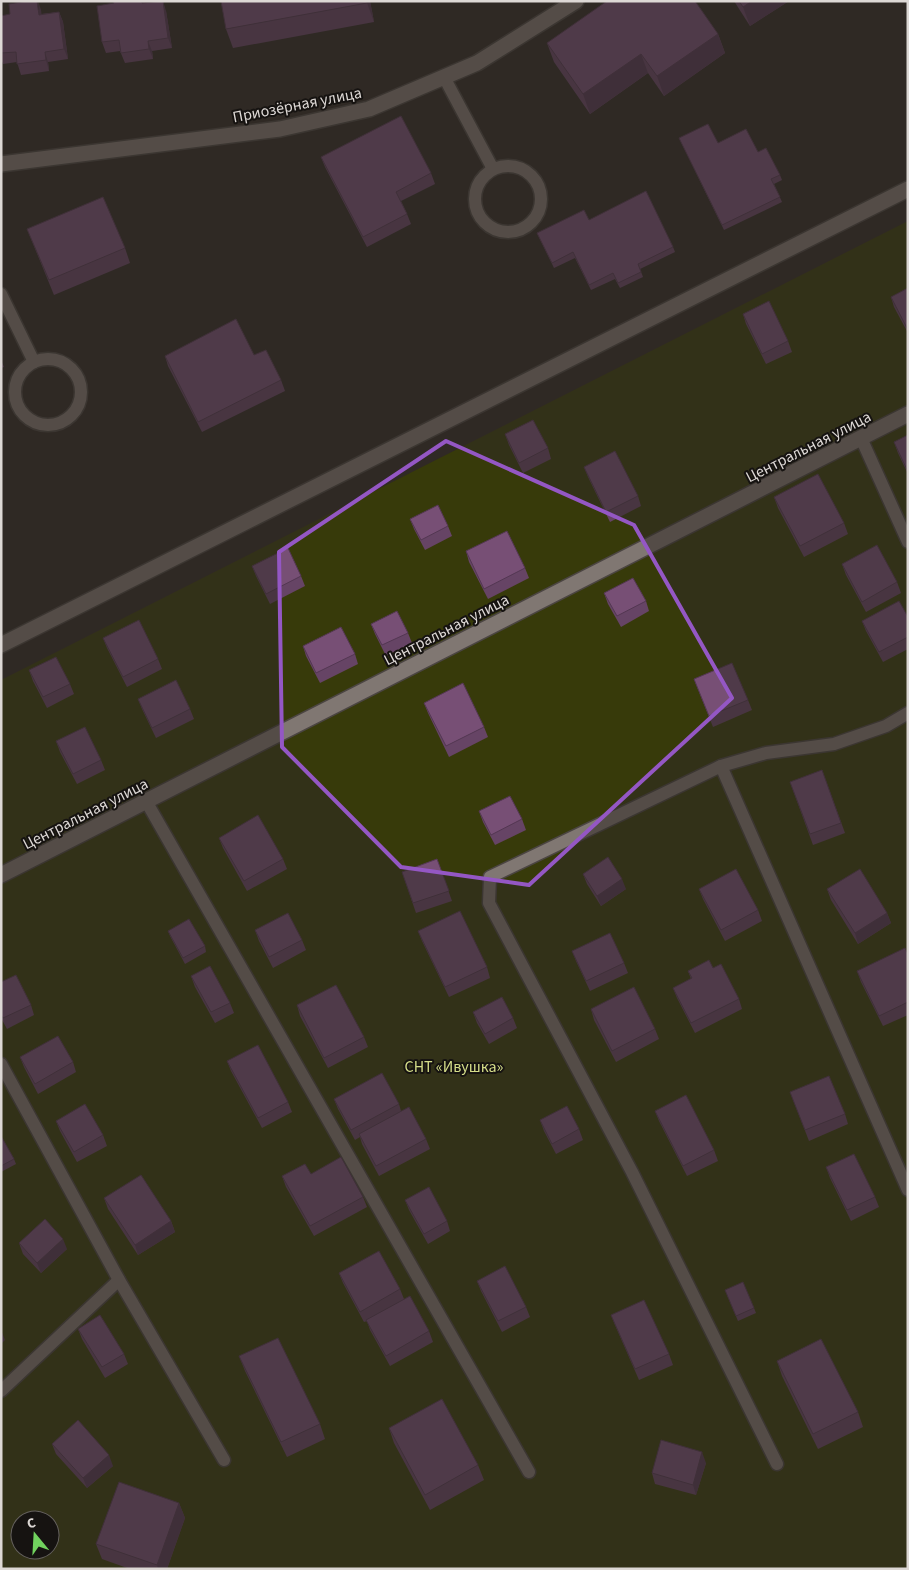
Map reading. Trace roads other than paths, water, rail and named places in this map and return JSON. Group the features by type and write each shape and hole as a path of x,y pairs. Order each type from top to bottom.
{"street":[{"name":"Приозёрная улица","path":"1,164 280,129 368,109 477,63 576,1"},
{"path":"1,645 908,189"},
{"name":"Центральная улица","path":"1,875 908,414"}],"lane":[{"path":"444,77 493,169"},
{"path":"504,166 516,166 526,171 535,179 540,189 541,201 538,212 532,221 523,228 512,232 500,231 490,226 481,218 476,208 475,196 478,185 484,176 493,169 504,166"},
{"path":"1,294 34,362"},
{"path":"44,358 56,359 67,364 75,372 80,382 81,394 78,405 72,414 63,421 52,425 40,424 30,419 21,411 16,401 15,389 18,378 24,369 34,362 44,358"},
{"path":"861,438 908,542"},
{"path":"777,1464 632,1172 488,903 490,877 721,766 766,753 834,744 886,726 908,713"},
{"path":"721,766 908,1190"},
{"path":"146,801 529,1472"},
{"path":"1,1064 119,1280 224,1460"},
{"path":"1,1391 119,1280"}],"park label":[{"name":"СНТ «Ивушка»","path":"454,1066"}]}
